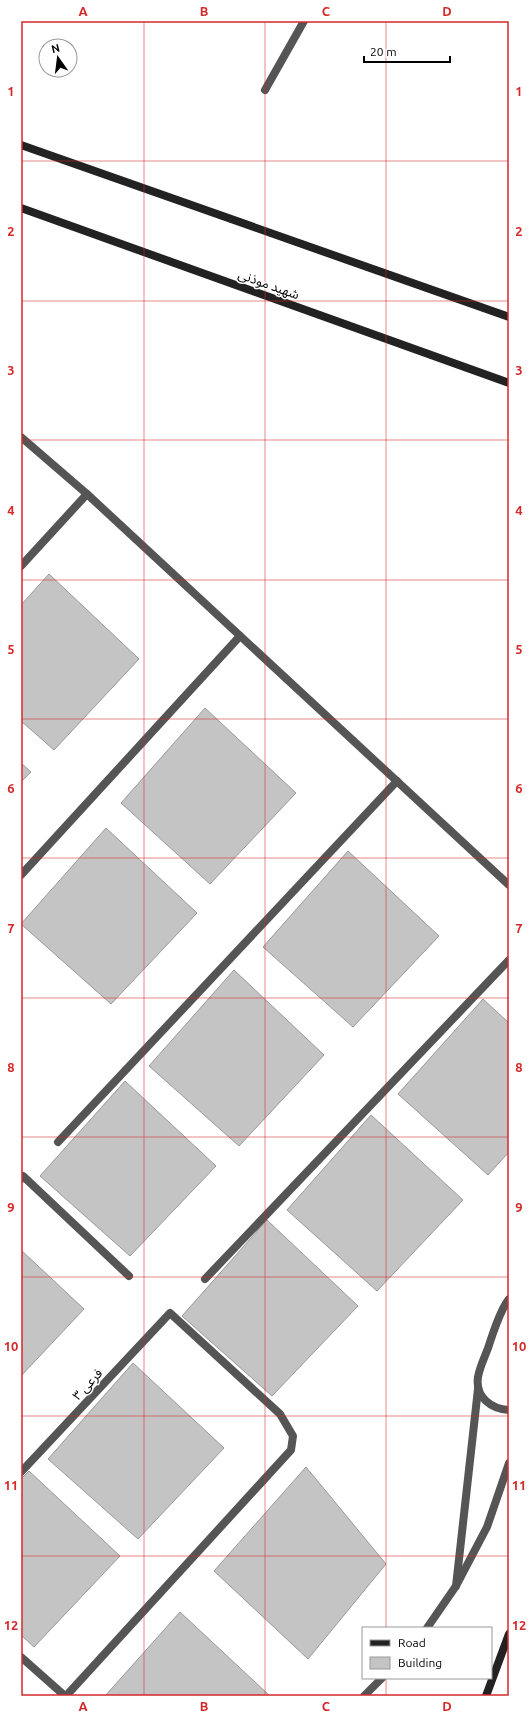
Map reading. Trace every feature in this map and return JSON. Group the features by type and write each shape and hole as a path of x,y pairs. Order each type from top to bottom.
{"main road":[{"path":"21,145 509,317"},
{"name":"شهید موذنی","path":"21,208 509,383"},
{"path":"486,1696 509,1634"}],"street":[{"path":"265,90 304,21"},
{"path":"21,437 87,494 509,885"},
{"path":"21,566 87,494"},
{"path":"21,875 240,636"},
{"path":"58,1142 397,781"},
{"path":"206,1278 509,960"},
{"path":"21,1179 23,1176 129,1276"},
{"path":"456,1586 478,1389 478,1376 495,1327 509,1299"},
{"name":"فرعی ۳","path":"21,1472 170,1312 280,1414 293,1436 291,1450 66,1696"},
{"path":"478,1389 482,1397 490,1405 498,1409 509,1410"},
{"path":"429,1627 456,1586 487,1527 509,1464"},
{"path":"21,1657 66,1696"},
{"path":"364,1696 381,1679"}],"building":[{"path":"49,574 139,659 54,750 21,721 21,605"},
{"path":"205,708 296,793 210,884 121,803"},
{"path":"21,763 31,772 21,782"},
{"path":"106,828 197,913 111,1004 21,924"},
{"path":"348,851 439,936 353,1027 263,947"},
{"path":"234,970 324,1055 239,1146 149,1066"},
{"path":"483,999 509,1023 509,1152 488,1175 398,1094"},
{"path":"125,1081 216,1166 130,1256 40,1176"},
{"path":"371,1115 463,1200 377,1291 287,1210"},
{"path":"267,1220 358,1306 272,1396 182,1316"},
{"path":"21,1250 84,1309 21,1376"},
{"path":"133,1363 224,1448 138,1539 48,1459"},
{"path":"306,1467 386,1564 308,1659 214,1571"},
{"path":"29,1471 120,1556 34,1647 21,1635 21,1479"},
{"path":"180,1612 270,1696 105,1696"}]}
